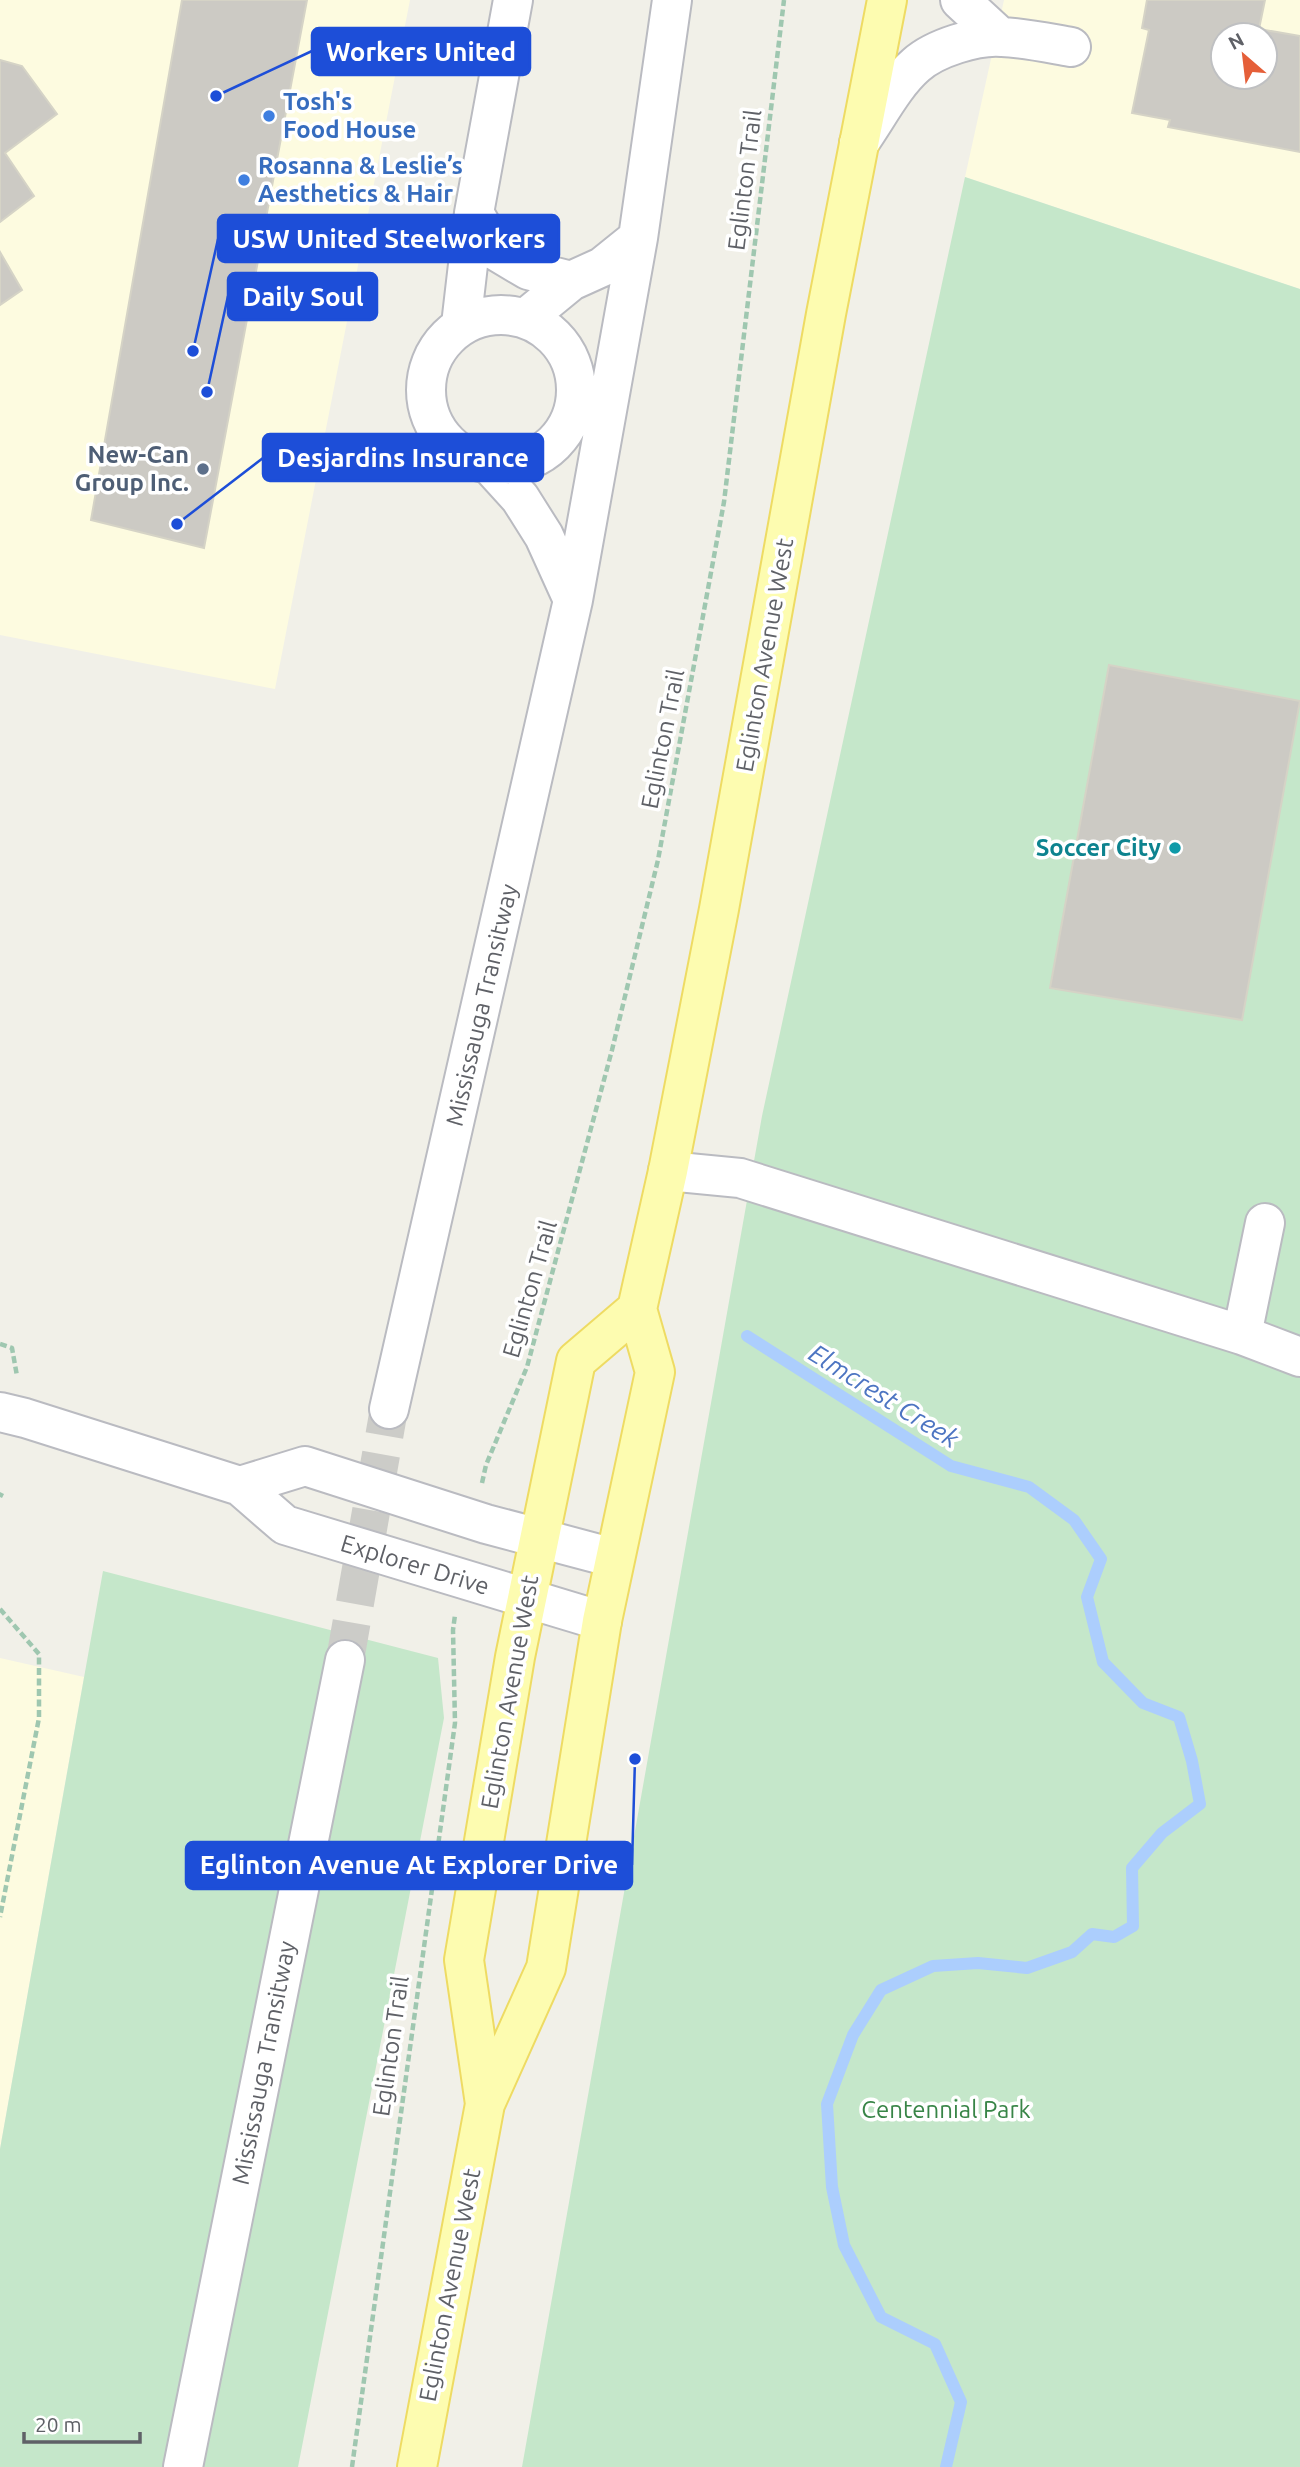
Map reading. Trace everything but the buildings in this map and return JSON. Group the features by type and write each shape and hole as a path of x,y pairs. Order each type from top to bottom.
{"main road":[{"name":"Eglinton Avenue West","path":"417,2467 485,2104 546,1968 602,1621 655,1372 637,1309 668,1171 719,909 825,314 887,0"},
{"name":"Eglinton Avenue West","path":"485,2104 464,1960 515,1657 576,1361 637,1309"}],"street":[{"path":"461,325 474,213 513,0"},
{"name":"Mississauga Transitway","path":"388,1409 573,600 638,238 672,0"},
{"path":"960,0 999,36"},
{"path":"859,143 898,85 915,66 932,53 951,45 999,36 1071,47"},
{"path":"474,213 496,251 528,270 571,281"},
{"path":"526,318 571,281 602,267 638,238"},
{"path":"498,314 526,318 550,332 568,353 576,380 575,408 564,433 544,453 518,464 490,465 463,456 442,438 429,414 425,386 432,359 448,336 461,325 498,314"},
{"path":"576,380 620,342"},
{"path":"564,433 594,479"},
{"path":"490,465 520,498 544,536 573,600"},
{"path":"668,1171 740,1178 1242,1335 1300,1357"},
{"path":"1242,1335 1265,1223"},
{"name":"Explorer Drive","path":"0,1412 240,1486 285,1525 602,1621"},
{"path":"240,1486 305,1466 538,1539 614,1559"},
{"name":"Mississauga Transitway","path":"183,2467 345,1660"}],"path":[{"name":"Eglinton Trail","path":"486,1465 527,1367 612,1050 659,860 724,502 784,0"},
{"path":"0,1609 39,1654 39,1718 0,1917"},
{"name":"Eglinton Trail","path":"352,2467 454,1723 453,1630"}],"shaded area":[{"path":"0,0 410,0 275,689 0,635"},
{"path":"1004,0 1300,0 1300,289 965,177"},
{"path":"0,1658 84,1677 0,2149"}],"green space":[{"name":"Centennial Park","path":"965,177 1300,289 1300,2467 522,2467 762,1116"},
{"path":"103,1571 438,1658 444,1718 298,2467 0,2467 0,2149"}],"waterway":[{"name":"Elmcrest Creek","path":"747,1336 951,1466 1029,1487 1074,1520 1101,1559 1087,1597 1103,1662 1143,1703 1179,1717 1192,1761 1200,1804 1162,1833 1132,1868 1133,1926 1114,1937 1092,1934 1072,1952 1027,1968 978,1963 933,1966 881,1990 853,2035 827,2104 832,2187 844,2245 881,2317 935,2344 961,2402 946,2467"}],"tunnel":[{"path":"345,1660 389,1409"}],"place":[{"name":"Workers United","path":"216,96"},
{"name":"Tosh's Food House","path":"269,116"},
{"name":"Rosanna & Leslie’s Aesthetics & Hair","path":"244,180"},
{"name":"USW United Steelworkers","path":"193,351"},
{"name":"Daily Soul","path":"207,392"},
{"name":"New-Can Group Inc.","path":"203,469"},
{"name":"Desjardins Insurance","path":"177,524"},
{"name":"Soccer City","path":"1175,848"},
{"name":"Eglinton Avenue At Explorer Drive","path":"635,1759"}]}
